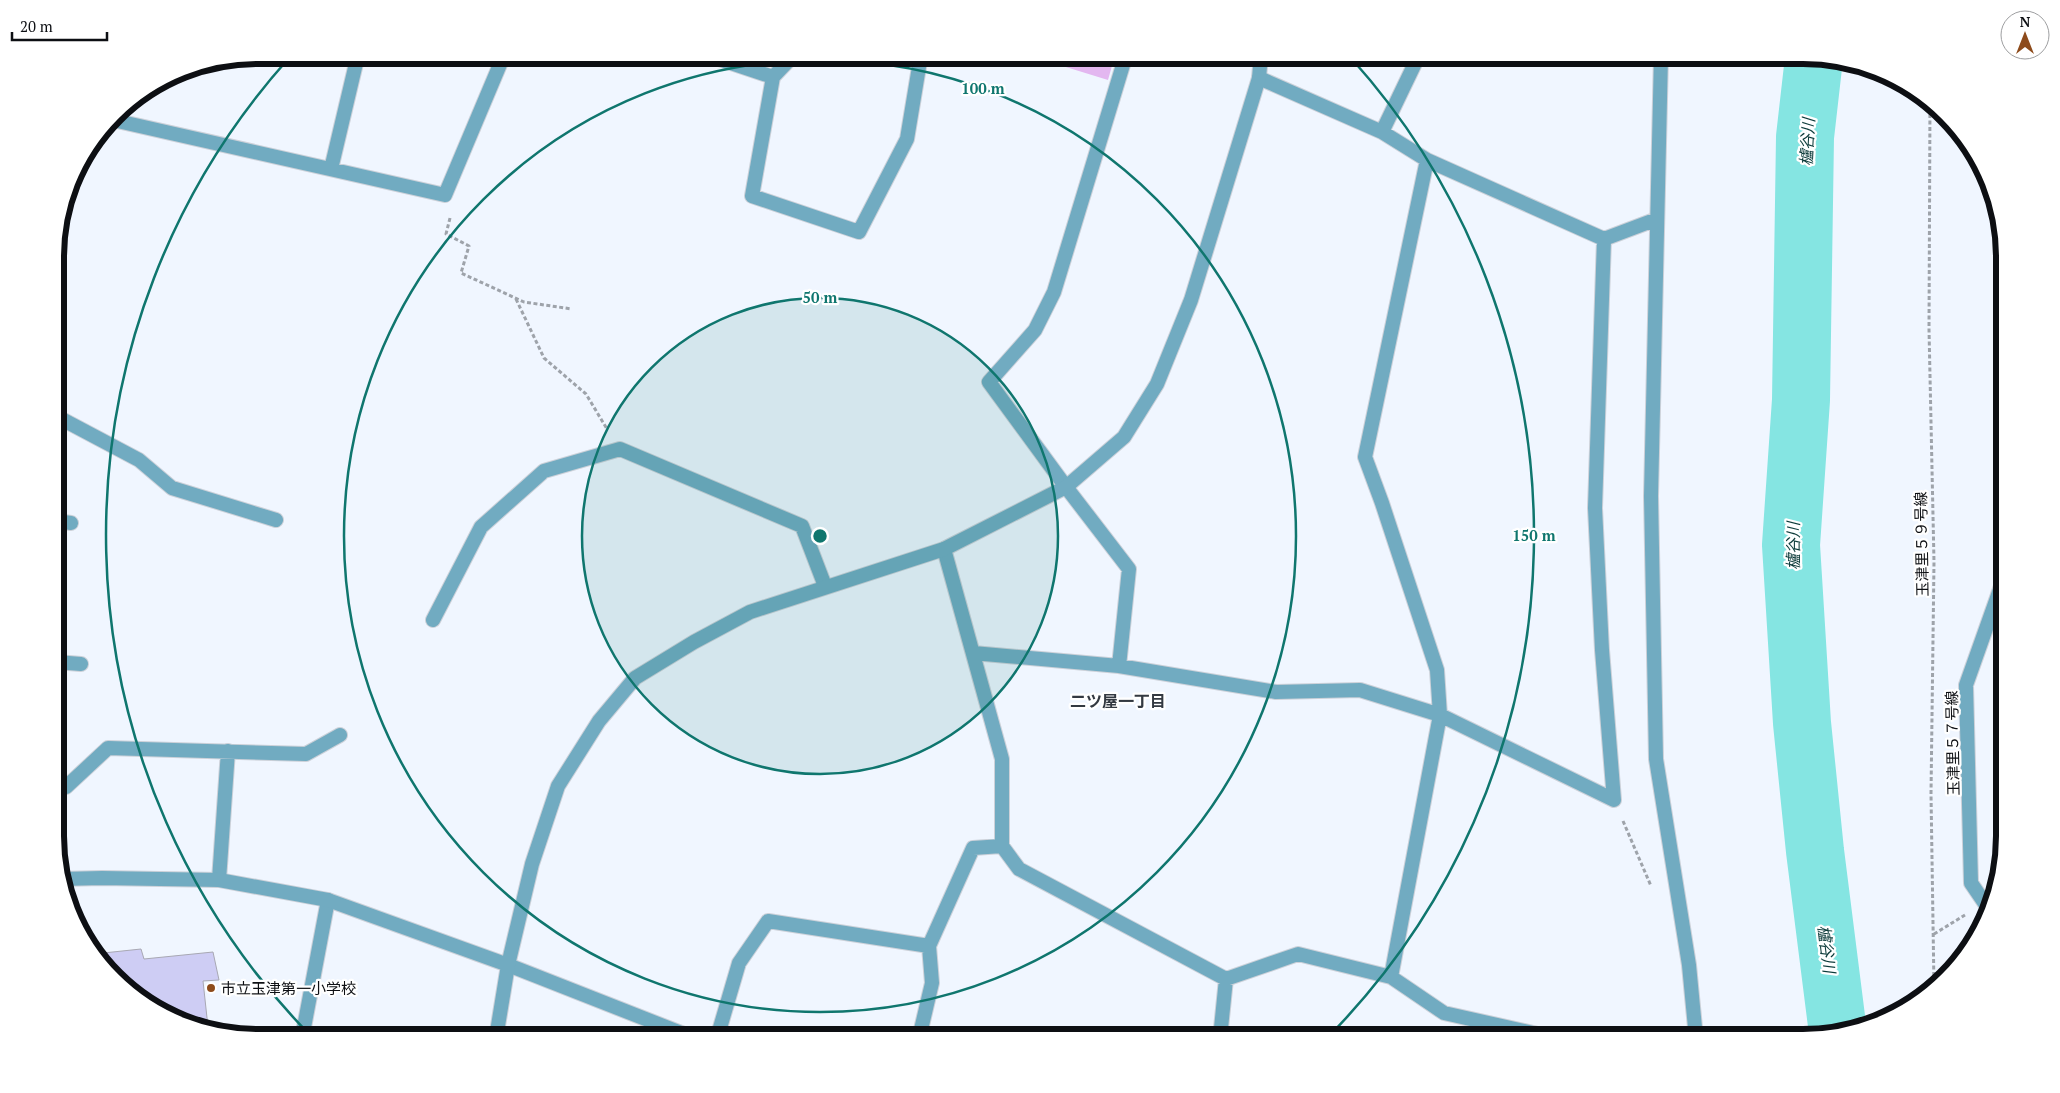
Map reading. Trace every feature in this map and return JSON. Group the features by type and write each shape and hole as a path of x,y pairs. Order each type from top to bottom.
{"street":[{"path":"330,169 356,64"},
{"path":"119,122 445,195 500,64"},
{"path":"734,64 773,77"},
{"path":"785,64 773,77 752,196 859,232 907,139 920,64"},
{"path":"1118,666 1129,569 1066,488 989,382 1035,330 1054,292 1123,64"},
{"path":"497,1029 508,965 532,864 558,786 605,714 635,678 694,642 750,612 944,549 1066,488 1124,437 1157,384 1190,300 1259,78 1260,64"},
{"path":"1382,132 1415,64"},
{"path":"1661,64 1651,496 1656,759 1688,965 1695,1029"},
{"path":"1259,78 1382,132 1427,160 1604,239 1657,219"},
{"path":"1391,977 1440,714 1437,670 1382,503 1364,457 1427,160"},
{"path":"1604,239 1595,508 1602,650 1614,800"},
{"path":"64,420 140,460 172,488 276,520"},
{"path":"433,620 481,527 544,471 620,449 802,526 826,586"},
{"path":"64,522 71,523"},
{"path":"944,549 1002,759 1002,846 1019,869 1226,979 1298,954 1391,977 1444,1013 1515,1029"},
{"name":"玉津里５７号線","path":"1984,903 1971,884 1966,686 1996,601"},
{"path":"973,653 1118,666 1276,692 1360,690 1440,714 1614,800"},
{"path":"64,663 81,664"},
{"path":"64,787 108,748 306,754 340,735"},
{"path":"219,880 228,752"},
{"path":"921,1029 932,983 929,946 973,848 1002,846"},
{"path":"68,880 102,878 219,880 328,900 508,965 671,1029"},
{"path":"304,1029 328,900"},
{"path":"721,1029 739,963 768,922 929,946"},
{"path":"1221,1029 1226,979"}],"path":[{"name":"玉津里５９号線","path":"1930,112 1929,329 1934,562 1932,794 1934,978"},
{"path":"445,195 454,202 446,234 469,246 461,273 524,302 572,309"},
{"path":"516,298 544,358 586,394 620,449"},
{"path":"1614,800 1652,888"},
{"path":"1933,935 1983,907"}],"shaded area":[{"path":"1056,64 1112,64 1108,80"}],"building":[{"path":"141,949 144,959 213,952 219,980 203,981 208,1023 183,1015 150,997 120,973 103,953"}],"waterway":[{"name":"櫨谷川","path":"1813,64 1805,137 1801,400 1791,545 1802,723 1815,851 1837,1027"}],"place":[{"name":"市立玉津第一小学校","path":"211,988"}],"district":[{"name":"二ツ屋一丁目","path":"1118,701"}]}
